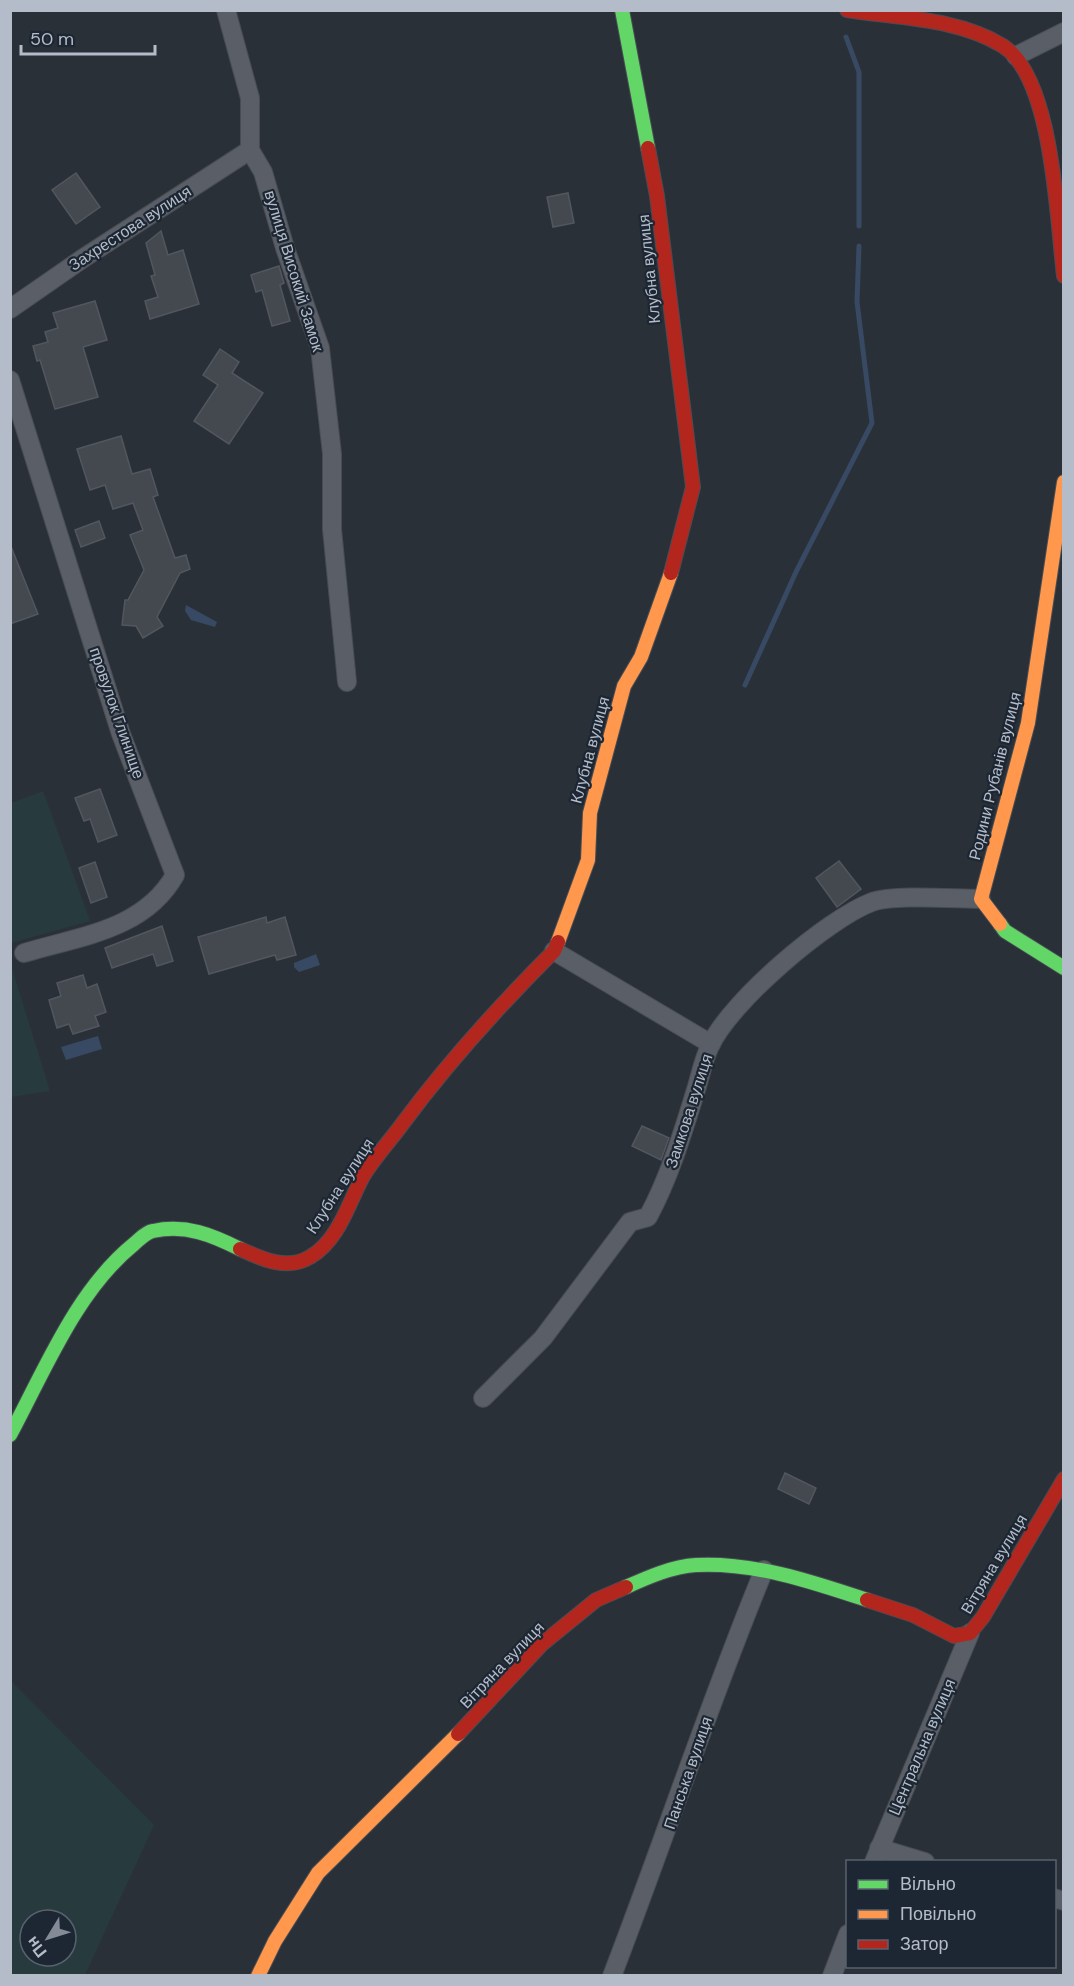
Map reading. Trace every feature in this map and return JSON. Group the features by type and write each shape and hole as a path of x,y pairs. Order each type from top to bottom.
{"street":[{"name":"вулиця Високий Замок","path":"226,10 250,98 250,150 263,172 285,249 320,348 332,454 332,529 346,682"},
{"name":"Клубна вулиця","path":"10,1435 69,1326 96,1285 122,1254 150,1231 177,1228 205,1232 267,1262 288,1263 309,1258 327,1243 347,1211 363,1177 405,1120 494,1011 554,951 588,860 590,813 624,686 641,657 663,598 684,528 693,487 657,196 622,10"},
{"path":"847,10 974,33 999,43 1016,56 1035,92 1046,140 1064,276"},
{"path":"1016,56 1064,32"},
{"name":"Захрестова вулиця","path":"10,309 82,259 250,150"},
{"name":"провулок Глинище","path":"10,380 122,734 175,875 166,891 132,920 24,953"},
{"name":"Родини Рубанів вулиця","path":"981,899 1028,723 1064,482"},
{"name":"Замкова вулиця","path":"483,1398 543,1338 630,1222 648,1216 662,1191 711,1044 732,1016 790,956 822,930 873,902 926,898 981,899"},
{"path":"981,899 1005,932 1064,968"},
{"path":"554,951 711,1044"},
{"name":"Вітряна вулиця","path":"258,1976 275,1941 318,1873 427,1767 551,1636 596,1600 644,1579 695,1565 764,1570 835,1589 913,1615 954,1636 970,1633 983,1617 1064,1479"},
{"name":"Панська вулиця","path":"612,1976 668,1831 723,1669 764,1570"},
{"name":"Центральна вулиця","path":"877,1855 970,1633"},
{"path":"877,1855 911,1860"},
{"path":"832,1976 846,1939"}],"green space":[{"path":"43,791 90,921 11,943 11,803"},
{"path":"11,965 50,1091 11,1097"},
{"path":"10,1680 154,1825 85,1975 11,1975"}],"water":[{"path":"186,605 217,622 215,627 191,620 185,611"},
{"path":"316,954 320,965 299,972 294,967 294,963"},
{"path":"98,1036 102,1049 66,1060 61,1047"}],"building":[{"path":"76,173 100,207 76,224 52,190"},
{"path":"568,193 574,223 553,227 547,197"},
{"path":"161,231 168,255 183,250 199,304 150,319 145,301 158,297 151,276 155,275 146,243"},
{"path":"279,266 284,283 280,285 290,321 272,326 262,290 256,292 251,275"},
{"path":"95,301 107,340 83,347 98,397 55,409 40,360 37,361 33,346 48,342 45,332 58,328 53,313"},
{"path":"220,349 239,362 232,373 263,393 229,444 194,421 218,385 203,375"},
{"path":"121,436 132,474 150,469 158,495 153,497 175,558 186,555 190,569 180,573 157,617 163,626 143,638 136,626 122,625 125,600 128,600 144,570 130,535 143,530 133,503 113,509 105,485 90,490 77,449"},
{"path":"99,521 105,538 81,547 75,530"},
{"path":"10,544 38,614 10,624"},
{"path":"100,789 117,835 98,842 90,819 84,821 75,798"},
{"path":"839,861 861,889 837,907 816,878"},
{"path":"95,862 107,897 91,903 79,868"},
{"path":"266,917 267,923 285,917 296,955 277,960 275,955 209,974 198,937"},
{"path":"162,926 173,961 157,966 153,954 112,968 105,948"},
{"path":"83,975 87,988 97,984 106,1012 95,1016 99,1026 73,1034 69,1024 57,1028 49,1000 61,996 57,983"},
{"path":"642,1126 669,1138 661,1160 632,1146"},
{"path":"785,1473 816,1488 809,1504 778,1489"}],"waterway":[{"path":"846,37 859,72 859,226"},
{"path":"745,685 796,572 872,423 857,302 859,246"}],"traffic: fast":[{"path":"622,10 648,148"},
{"path":"1000,924 1005,931 1064,968"},
{"path":"10,1435 49,1358 79,1308 113,1263 143,1236 165,1229 188,1230 209,1235 240,1249"},
{"path":"626,1587 669,1570 696,1565 718,1565 783,1575 867,1600"}],"traffic: slow":[{"path":"1000,924 981,899 1028,723 1064,482"},
{"path":"558,942 588,860 590,813 624,686 641,657 671,573"},
{"path":"258,1976 275,1941 318,1873 458,1734"}],"traffic: jam":[{"path":"847,10 927,20 967,30 1003,46 1020,63 1033,87 1050,152 1064,276"},
{"path":"648,148 657,196 693,487 671,573"},
{"path":"240,1249 266,1260 284,1263 301,1261 320,1250 335,1232 362,1178 420,1100 495,1013 554,951 558,942"},
{"path":"867,1600 913,1615 954,1636 970,1633 983,1617 1064,1479"},
{"path":"458,1734 542,1644 596,1600 626,1587"}]}
